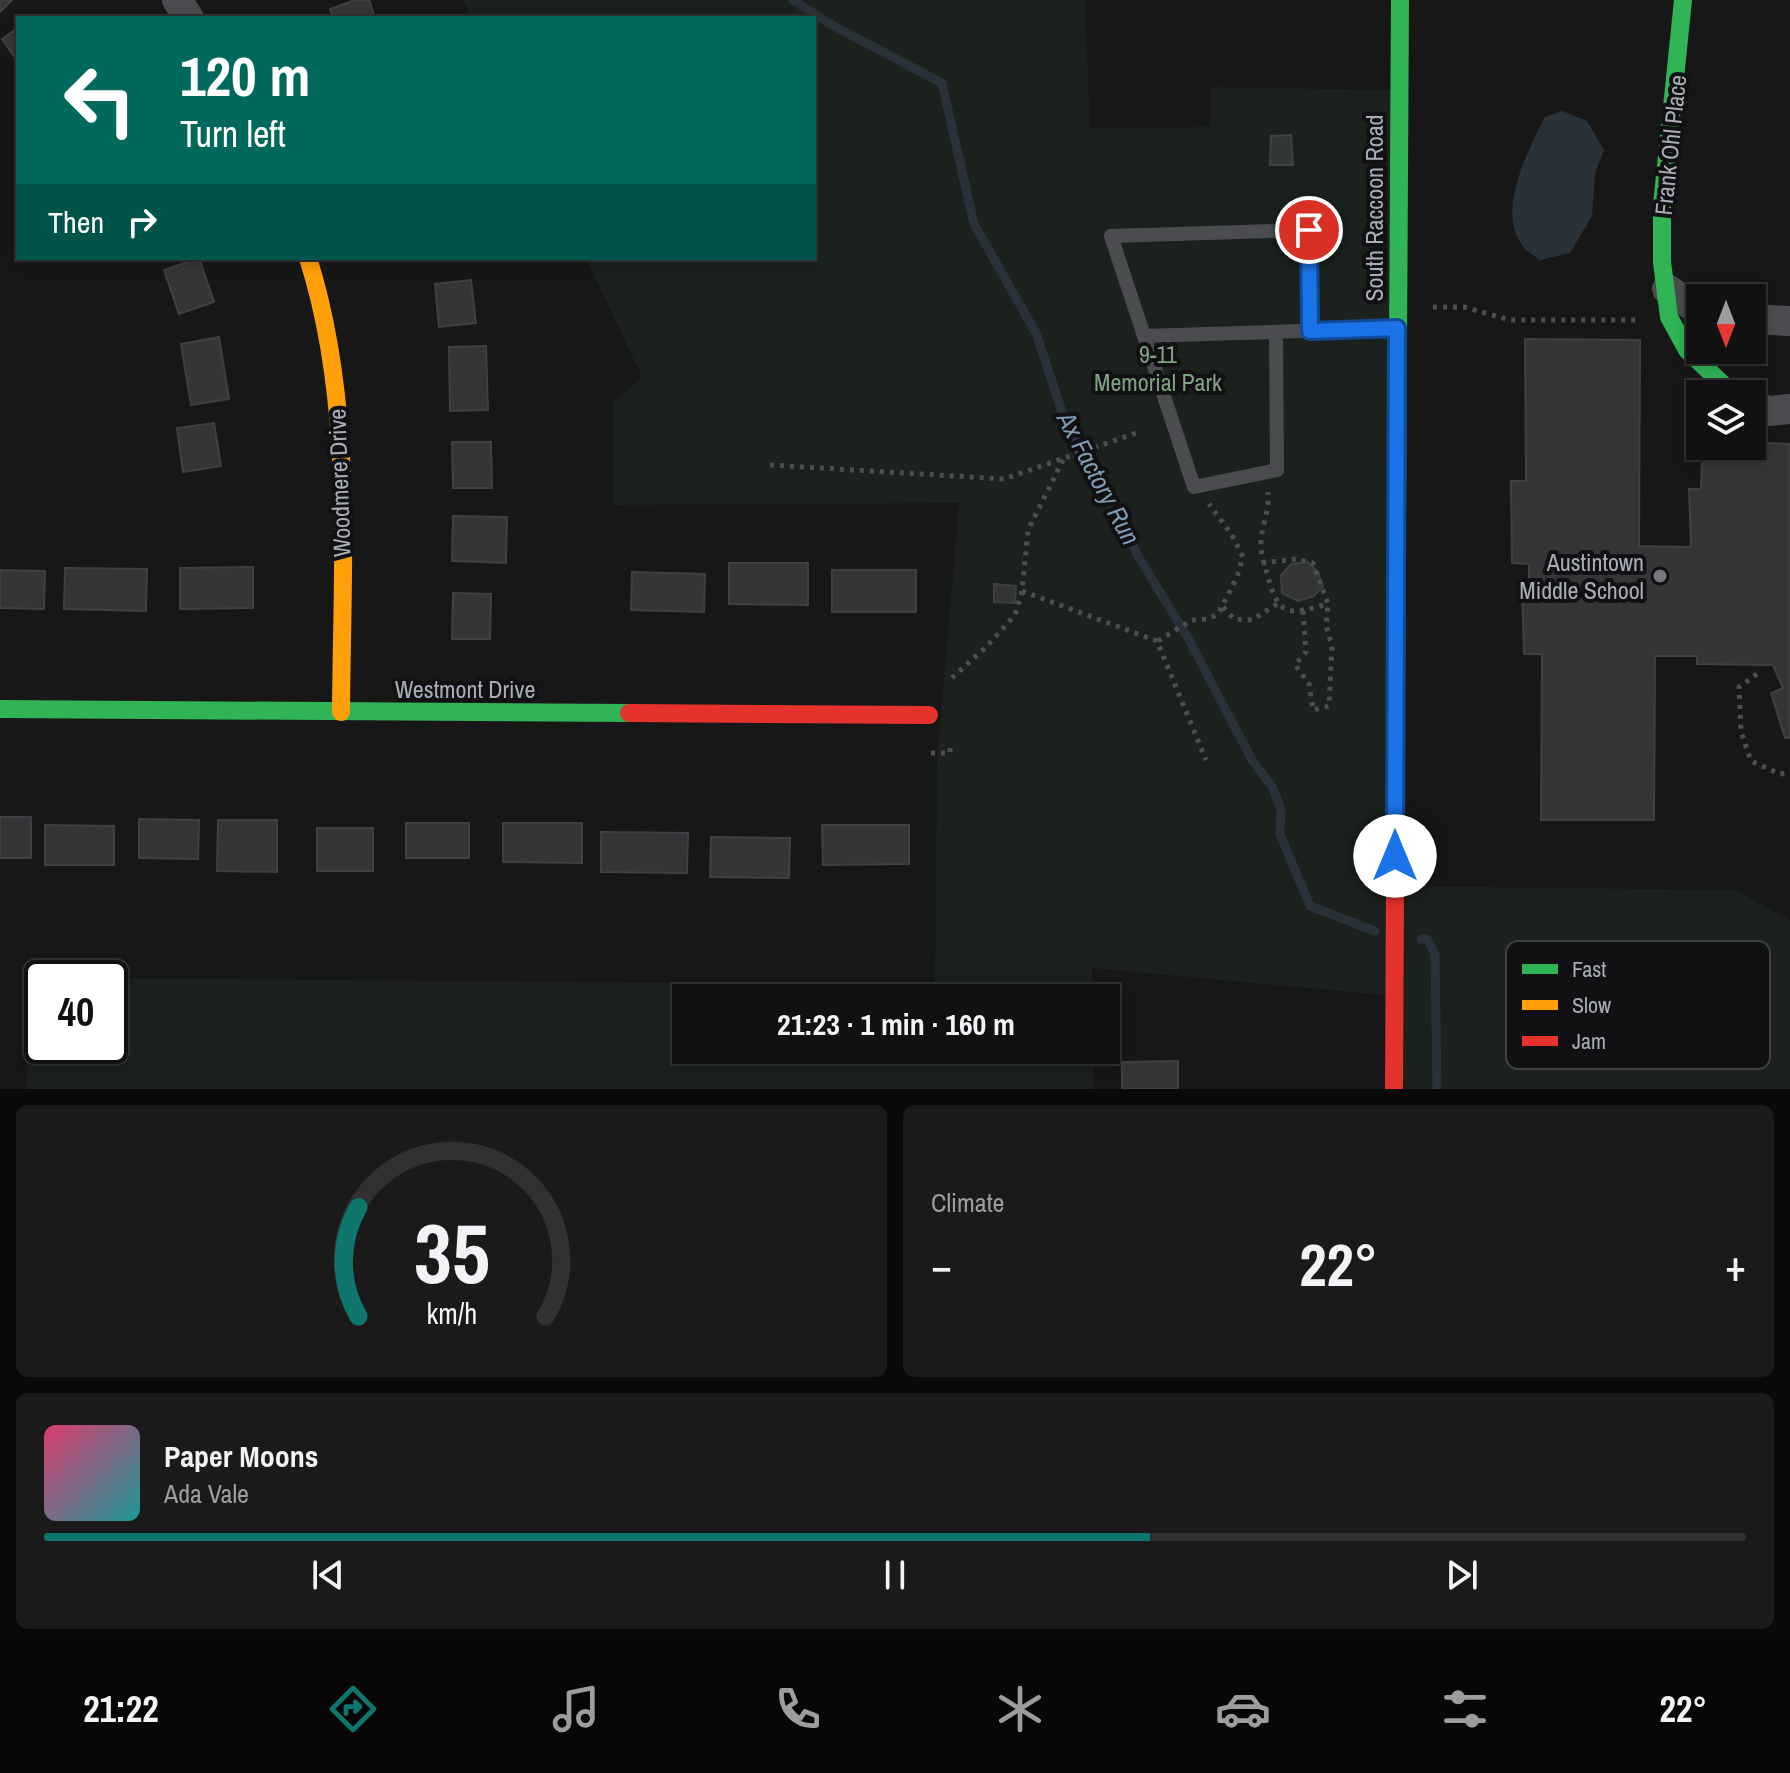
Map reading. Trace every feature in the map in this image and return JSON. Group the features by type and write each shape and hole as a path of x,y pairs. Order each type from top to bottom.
{"street":[{"name":"South Raccoon Road","path":"1394,1089 1400,0"},
{"name":"Frank Ohl Place","path":"1683,0 1662,205 1662,262 1669,317 1687,350 1718,380"},
{"name":"Woodmere Drive","path":"308,260 326,330 339,416 341,712"},
{"path":"1667,289 1686,302"},
{"path":"1766,320 1790,321"},
{"path":"1766,410 1790,409"},
{"name":"Westmont Drive","path":"0,709 929,715"}],"lane":[{"path":"1276,333 1277,470 1194,487 1111,236 1309,230 1310,331"},
{"path":"1144,336 1397,328"}],"path":[{"path":"1429,307 1464,307 1510,320 1645,320"},
{"path":"770,465 1004,479 1139,432"},
{"path":"952,678 1015,615 1022,591 1028,530 1064,457"},
{"path":"1267,488 1270,507 1262,528 1262,563 1277,604 1288,611 1303,611 1328,604"},
{"path":"1157,641 1192,620 1208,619 1218,614 1243,557 1232,535 1206,500"},
{"path":"1262,563 1296,559 1313,563 1328,604 1326,626 1332,646 1329,706 1313,710 1309,684 1295,665 1306,652 1303,611"},
{"path":"1022,591 1157,641 1206,760"},
{"path":"1223,607 1234,619 1252,620 1277,604"},
{"path":"1757,674 1739,687 1741,732 1751,761 1780,774 1790,773"}],"green space":[{"name":"9-11 Memorial Park","path":"463,0 1085,0 1090,128 1210,127 1210,87 1398,90 1395,886 1735,890 1790,920 1790,1089 1394,1089 1394,996 1092,968 1092,984 935,984 937,761 959,503 613,505 613,403 642,377 587,260 816,260 816,16 470,16"},
{"name":"9-11 Memorial Park","path":"128,978 817,984 672,984 672,1064 1093,1064 1093,1089 27,1089 27,1064 128,1064"}],"shaded area":[{"path":"1562,111 1587,121 1604,150 1595,173 1592,216 1570,253 1540,260 1525,249 1516,235 1513,201 1523,164 1545,117"}],"building":[{"path":"0,0 12,0 0,12"},
{"path":"355,0 369,0 374,16 332,16 330,9"},
{"path":"16,29 16,59 2,39"},
{"path":"1291,135 1293,165 1270,165 1271,136"},
{"path":"200,260 214,302 179,314 164,270"},
{"path":"471,280 476,323 439,327 435,284"},
{"path":"219,337 229,399 191,405 181,344"},
{"name":"Austintown Middle School","path":"1525,339 1640,340 1639,546 1691,547 1689,489 1701,489 1702,460 1767,460 1767,443 1790,444 1790,738 1785,738 1771,693 1783,688 1773,665 1697,664 1697,656 1655,656 1654,820 1541,820 1542,654 1524,654 1522,588 1529,588 1529,564 1512,563 1511,481 1526,481"},
{"path":"486,346 488,410 450,411 449,347"},
{"path":"214,423 221,466 183,472 177,428"},
{"path":"452,442 491,442 492,488 453,488"},
{"path":"453,516 507,517 506,563 452,561"},
{"path":"1308,562 1317,571 1323,586 1314,596 1298,601 1282,593 1281,575 1291,564"},
{"path":"729,563 808,563 808,605 729,604"},
{"path":"253,567 253,608 180,609 180,568"},
{"path":"65,568 147,569 146,611 64,609"},
{"path":"0,570 45,571 44,609 0,608"},
{"path":"832,570 916,570 916,612 832,612"},
{"path":"632,572 705,574 704,612 631,610"},
{"path":"994,584 1016,586 1015,603 994,602"},
{"path":"453,593 491,594 490,639 452,639"},
{"path":"0,817 31,817 31,858 0,858"},
{"path":"139,819 199,820 198,859 139,858"},
{"path":"218,820 277,820 277,872 217,871"},
{"path":"406,823 469,823 469,858 406,858"},
{"path":"503,823 582,823 582,863 503,862"},
{"path":"45,825 114,826 114,865 45,865"},
{"path":"822,825 909,825 909,864 823,865"},
{"path":"317,828 373,828 373,871 317,871"},
{"path":"601,832 688,833 687,873 601,872"},
{"path":"711,837 790,838 789,878 710,877"},
{"path":"1178,1061 1178,1089 1122,1089 1122,1062"}],"waterway":[{"name":"Ax Factory Run","path":"793,0 830,24 942,83 974,224 1036,333 1066,424 1141,561 1188,638 1252,760 1273,788 1281,810 1280,834 1310,906 1375,931"},
{"name":"Ax Factory Run","path":"1421,939 1427,939 1435,954 1437,1089"}],"traffic: fast":[{"path":"1396,696 1400,0"},
{"path":"1683,0 1662,205 1662,262 1669,317 1687,350 1718,380"},
{"path":"0,709 629,713"}],"traffic: slow":[{"path":"309,260 323,313 339,426 343,541 341,712"}],"traffic: jam":[{"path":"1394,1089 1396,696"},
{"path":"629,713 929,715"}],"place":[{"name":"Austintown Middle School","path":"1660,576"}],"route":[{"path":"1309,230 1310,331 1397,328 1395,856"}]}
